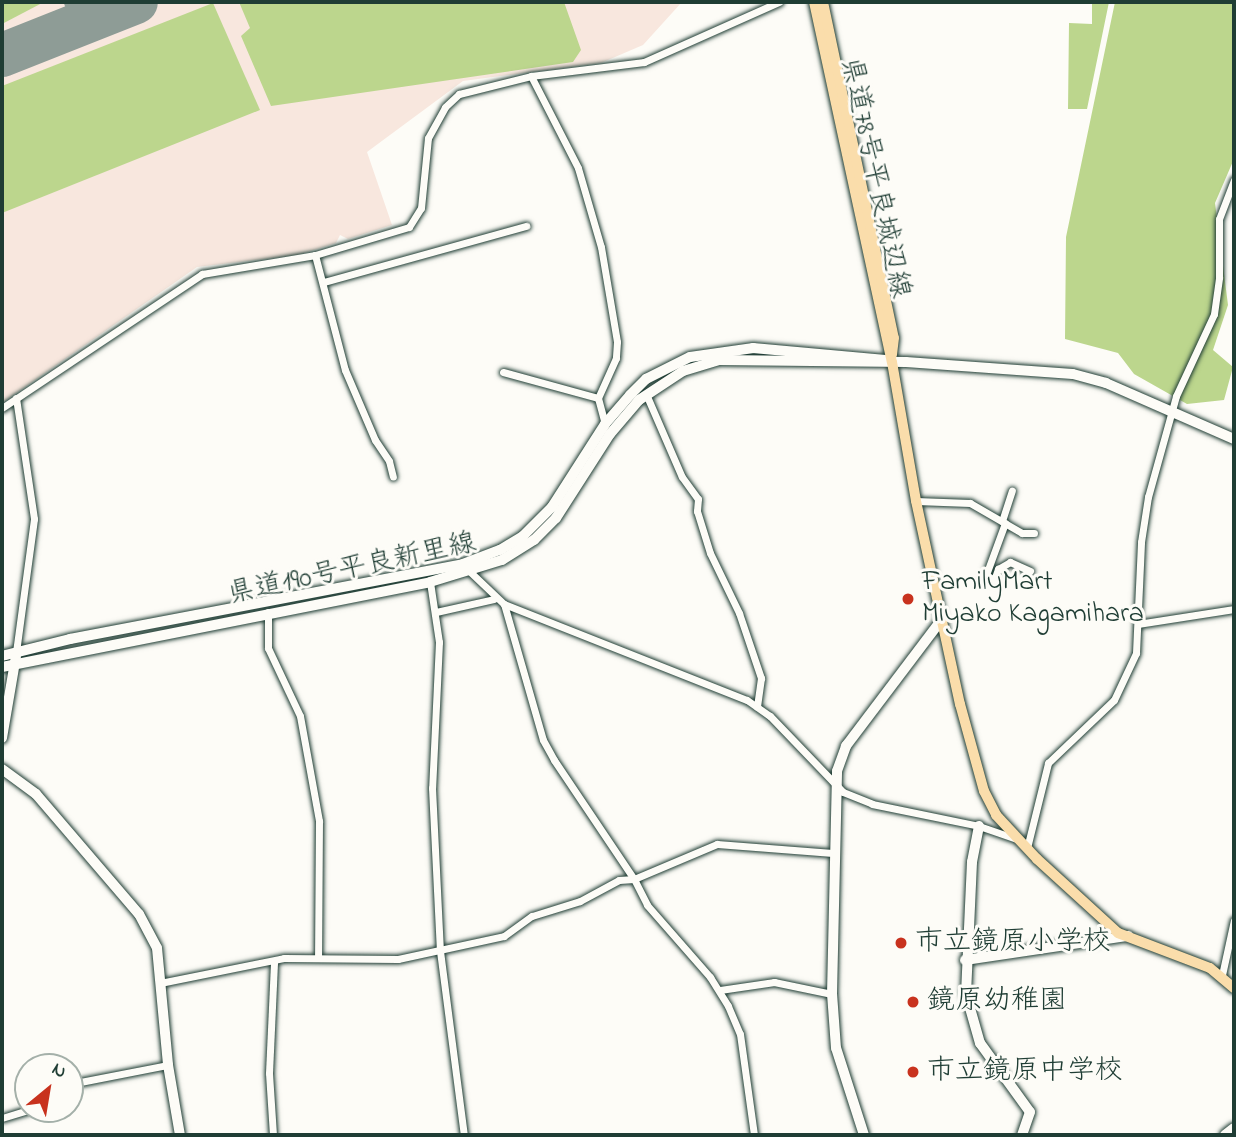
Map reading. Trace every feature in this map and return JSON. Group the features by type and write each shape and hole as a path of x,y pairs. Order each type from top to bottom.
{"main road":[{"name":"県道78号平良城辺線","path":"814,2 892,362 916,501 984,792 996,815 1076,899 1128,936 1222,975 1234,988"},
{"name":"県道78号平良城辺線","path":"823,2 894,338 892,362"},
{"name":"県道190号平良新里線","path":"16,657 466,568 500,550 538,522 562,494 605,424 646,379 710,352 782,349 892,362"},
{"name":"県道190号平良新里線","path":"16,657 430,582 523,548 556,518 619,422 646,394 683,371 718,360 757,358 865,365 892,362"},
{"path":"892,362 1073,374 1121,389 1172,415 1234,439"},
{"path":"864,1135 836,1048 832,994 835,786 846,746 942,619"},
{"path":"2,656 16,657"},
{"path":"2,667 16,657"},
{"path":"2,738 16,657"},
{"path":"2,769 36,794 139,914 157,948 168,1065 180,1135"},
{"path":"979,826 965,960 975,1032 1012,1092 1030,1112 1026,1134"},
{"path":"965,960 1128,936"},
{"path":"1225,1135 1234,1128"}],"street":[{"path":"2,408 202,274 315,255 408,227 421,208 428,138 445,107 459,94 531,76 644,62 779,2"},
{"path":"531,76 578,168 601,247 617,342 616,358 598,398 605,424"},
{"path":"466,568 494,599 504,604 731,692 757,707 835,786 872,804 979,826 1023,844 1048,763 1114,699 1136,653 1143,525 1176,396 1214,314 1219,277 1219,219 1234,180"},
{"path":"324,282 526,226"},
{"path":"315,255 345,370 375,440 389,461 393,477"},
{"path":"503,372 598,398"},
{"path":"646,394 682,477 698,499 697,511 710,553 739,613 761,678 757,707"},
{"path":"16,398 34,519 16,657"},
{"path":"1010,562 998,569 994,580 989,580 986,575 1012,491"},
{"path":"916,501 970,503 1022,533 1034,533"},
{"path":"995,552 1030,570"},
{"path":"430,582 436,612 432,788 440,951 464,1135"},
{"path":"436,612 494,599"},
{"path":"504,604 543,740 664,929 720,990 740,1034 754,1135"},
{"path":"1138,624 1234,609"},
{"path":"268,612 268,648 300,716 319,821 318,957"},
{"path":"160,983 274,961 318,957 385,960 440,951 512,934 532,916 580,901 619,880 634,879 717,844 833,853"},
{"path":"1222,975 1234,920"},
{"path":"273,1135 269,1073 274,961"},
{"path":"720,990 774,982 832,994"},
{"path":"84,1081 168,1065"}],"shaded area":[{"path":"2,2 682,2 643,45 601,63 463,81 367,152 392,225 348,239 340,235 336,243 298,255 197,267 2,403"}],"green space":[{"path":"2,2 44,2 2,24"},
{"path":"239,2 564,2 581,50 573,62 271,106 241,36 250,28"},
{"path":"1092,2 1109,2 1087,109 1068,109 1069,23 1092,24"},
{"path":"1115,2 1234,2 1234,159 1215,203 1228,305 1213,350 1233,367 1224,400 1187,404 1134,374 1118,353 1065,339 1066,237"},
{"path":"213,3 260,110 2,213 2,86"}],"taxiway":[{"path":"73,2 82,23"}],"runway":[{"path":"2,55 136,2"}],"place":[{"name":"FamilyMart Miyako Kagamihara","path":"908,599"},
{"name":"市立鏡原小学校","path":"901,943"},
{"name":"鏡原幼稚園","path":"913,1002"},
{"name":"市立鏡原中学校","path":"913,1072"}]}
